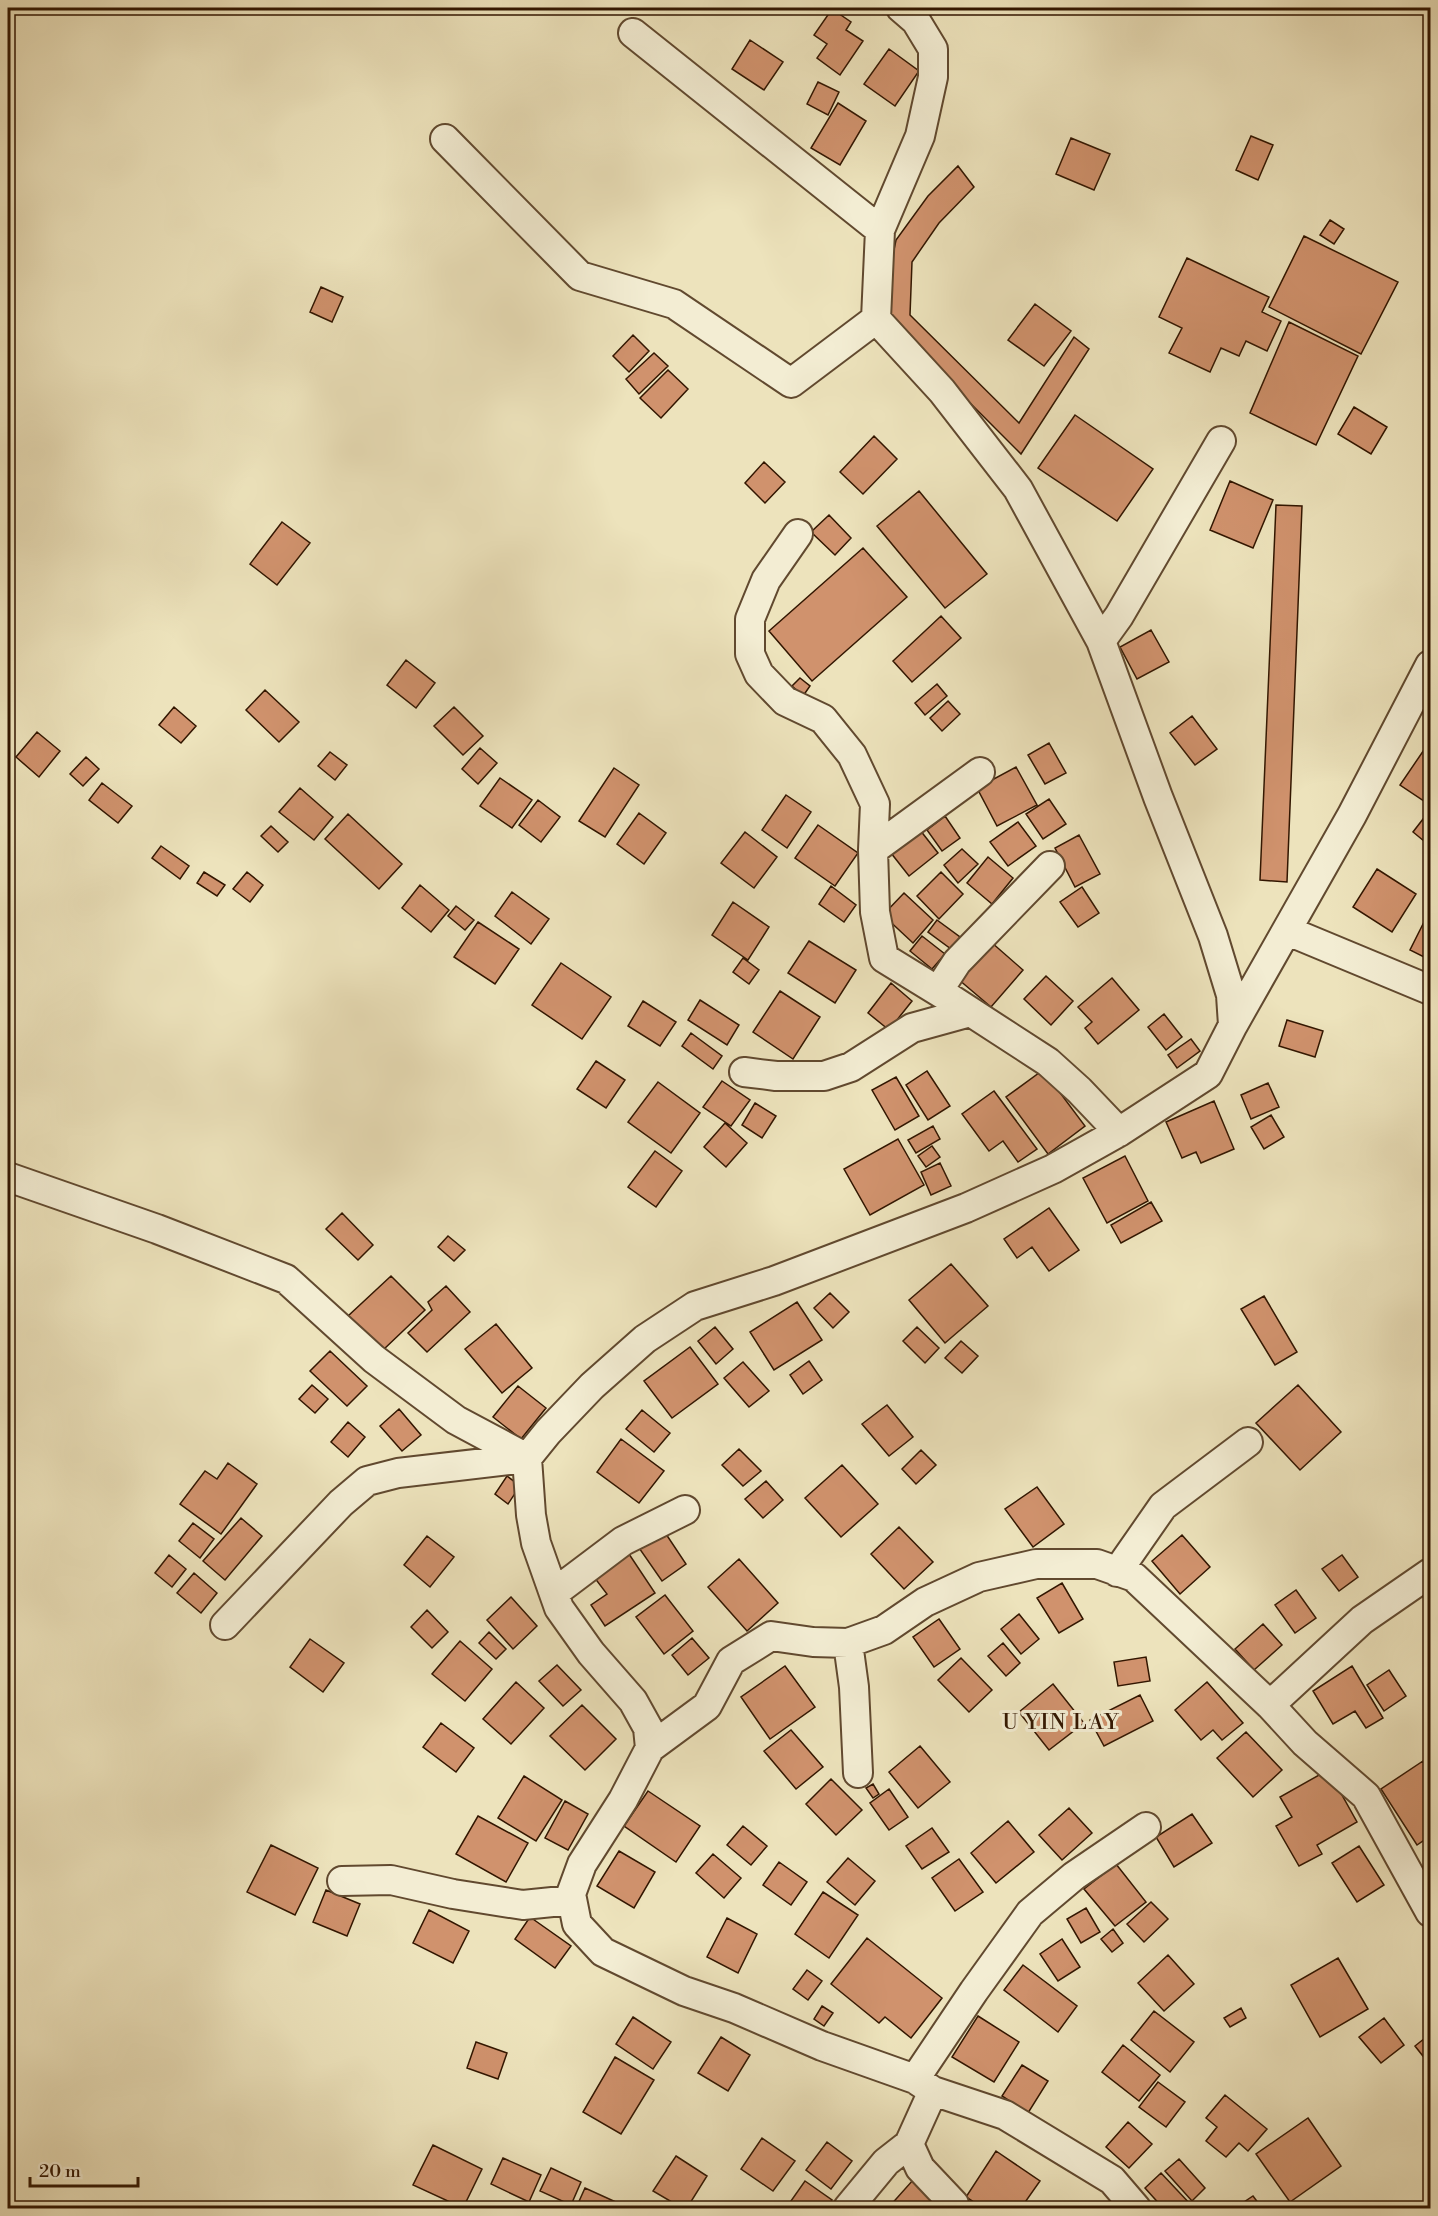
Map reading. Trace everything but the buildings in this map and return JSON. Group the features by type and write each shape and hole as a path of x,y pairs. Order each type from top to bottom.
{"street":[{"path":"901,8 916,21 933,49 933,77 920,136 880,230 876,319 942,391 1017,489 1101,641 1158,797 1213,936 1231,995 1233,1025"},
{"path":"633,33 880,230"},
{"path":"445,139 580,276 674,304 791,383 876,319"},
{"path":"1101,641 1119,616 1221,441"},
{"path":"798,534 766,580 750,620 750,654 759,674 785,701 823,720 852,756 875,804 873,850 875,912 884,958 1047,1062 1080,1090 1119,1132"},
{"path":"650,1748 648,1728 633,1701 591,1653 559,1608 536,1543 531,1515 527,1458 548,1432 592,1386 645,1340 695,1306 774,1281 966,1208 1053,1169 1119,1132 1208,1074 1233,1025 1352,815 1431,665"},
{"path":"873,850 980,772"},
{"path":"938,992 957,962 1050,866"},
{"path":"1288,931 1431,990"},
{"path":"744,1072 776,1076 824,1076 851,1067 912,1028 970,1012"},
{"path":"8,1177 157,1229 286,1279 374,1359 456,1420 527,1458"},
{"path":"1117,1572 1163,1506 1248,1442"},
{"path":"225,1625 341,1503 367,1481 398,1473 527,1458"},
{"path":"554,1593 623,1541 685,1510"},
{"path":"1136,2208 1112,2180 1005,2115 822,2046 734,2008 684,1991 603,1952 577,1924 571,1894 582,1864 628,1791 650,1748 707,1706 731,1661 771,1636 813,1642 848,1643 884,1630 925,1602 980,1577 1036,1564 1098,1564 1134,1577 1270,1705 1305,1743 1366,1796 1431,1912"},
{"path":"1270,1705 1362,1620 1431,1573"},
{"path":"848,1643 854,1687 858,1773"},
{"path":"848,2208 886,2162 909,2144 924,2085 974,1990 1030,1913 1074,1876 1146,1827"},
{"path":"342,1881 391,1880 453,1894 523,1905 572,1900"},
{"path":"909,2144 920,2168 954,2204 950,2208"}],"district":[{"name":"U YIN LAY","path":"1061,1722"}]}
